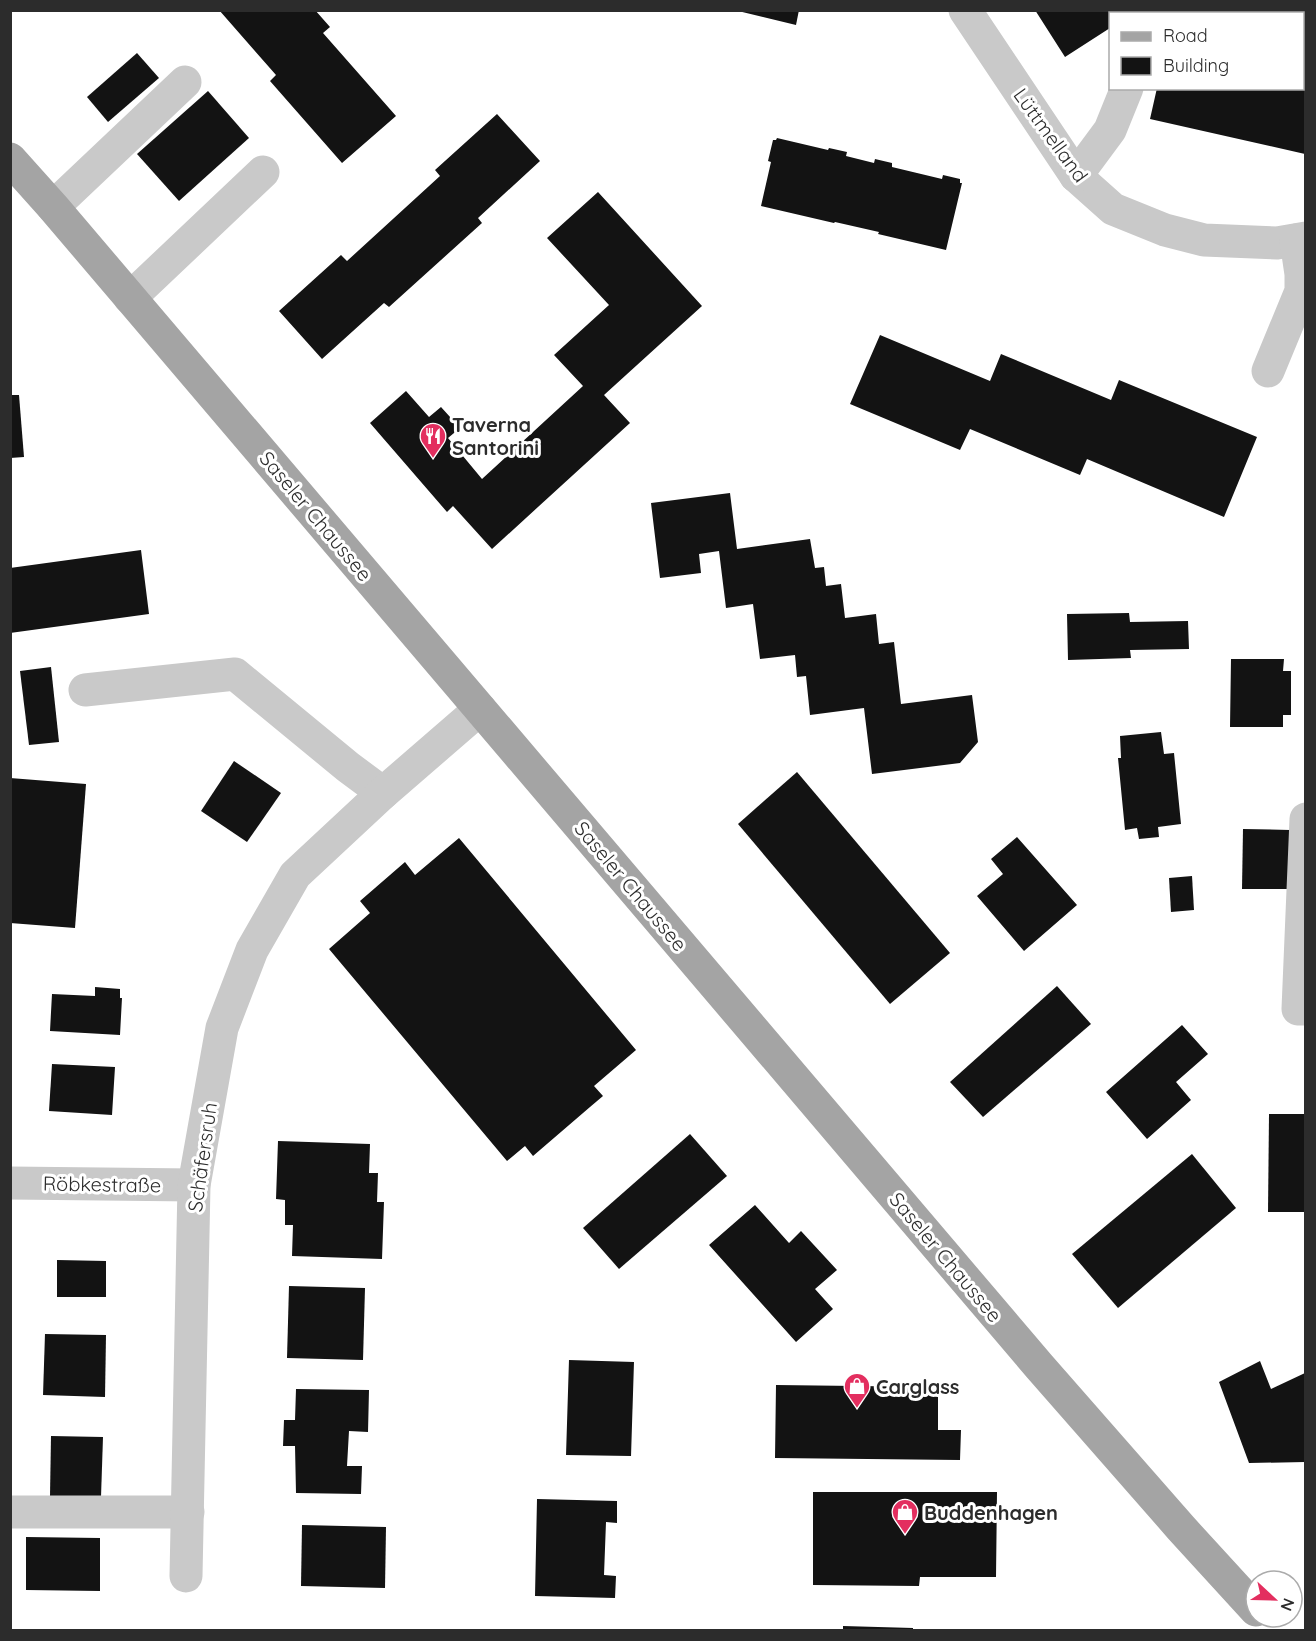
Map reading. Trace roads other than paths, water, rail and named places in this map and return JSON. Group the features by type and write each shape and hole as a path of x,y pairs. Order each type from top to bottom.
{"main road":[{"name":"Saseler Chaussee","path":"10,159 1039,1366 1244,1597"}],"street":[{"name":"Lüttmelland","path":"965,10 1076,176 1113,209 1165,231 1204,240 1277,243 1301,239"},
{"path":"53,207 185,82"},
{"path":"1076,176 1110,130 1126,90"},
{"path":"130,298 263,172"},
{"path":"1268,371 1301,291 1301,239"},
{"path":"85,690 235,674 383,794"},
{"name":"Schäfersruh","path":"186,1576 194,1185 222,1028 252,950 295,874 480,709"},
{"path":"1302,1009 1305,819"},
{"name":"Röbkestraße","path":"10,1183 194,1185"},
{"path":"10,1512 188,1512"}],"place":[{"name":"Taverna Santorini","path":"433,459"},
{"name":"Carglass","path":"857,1409"},
{"name":"Buddenhagen","path":"905,1535"}]}
